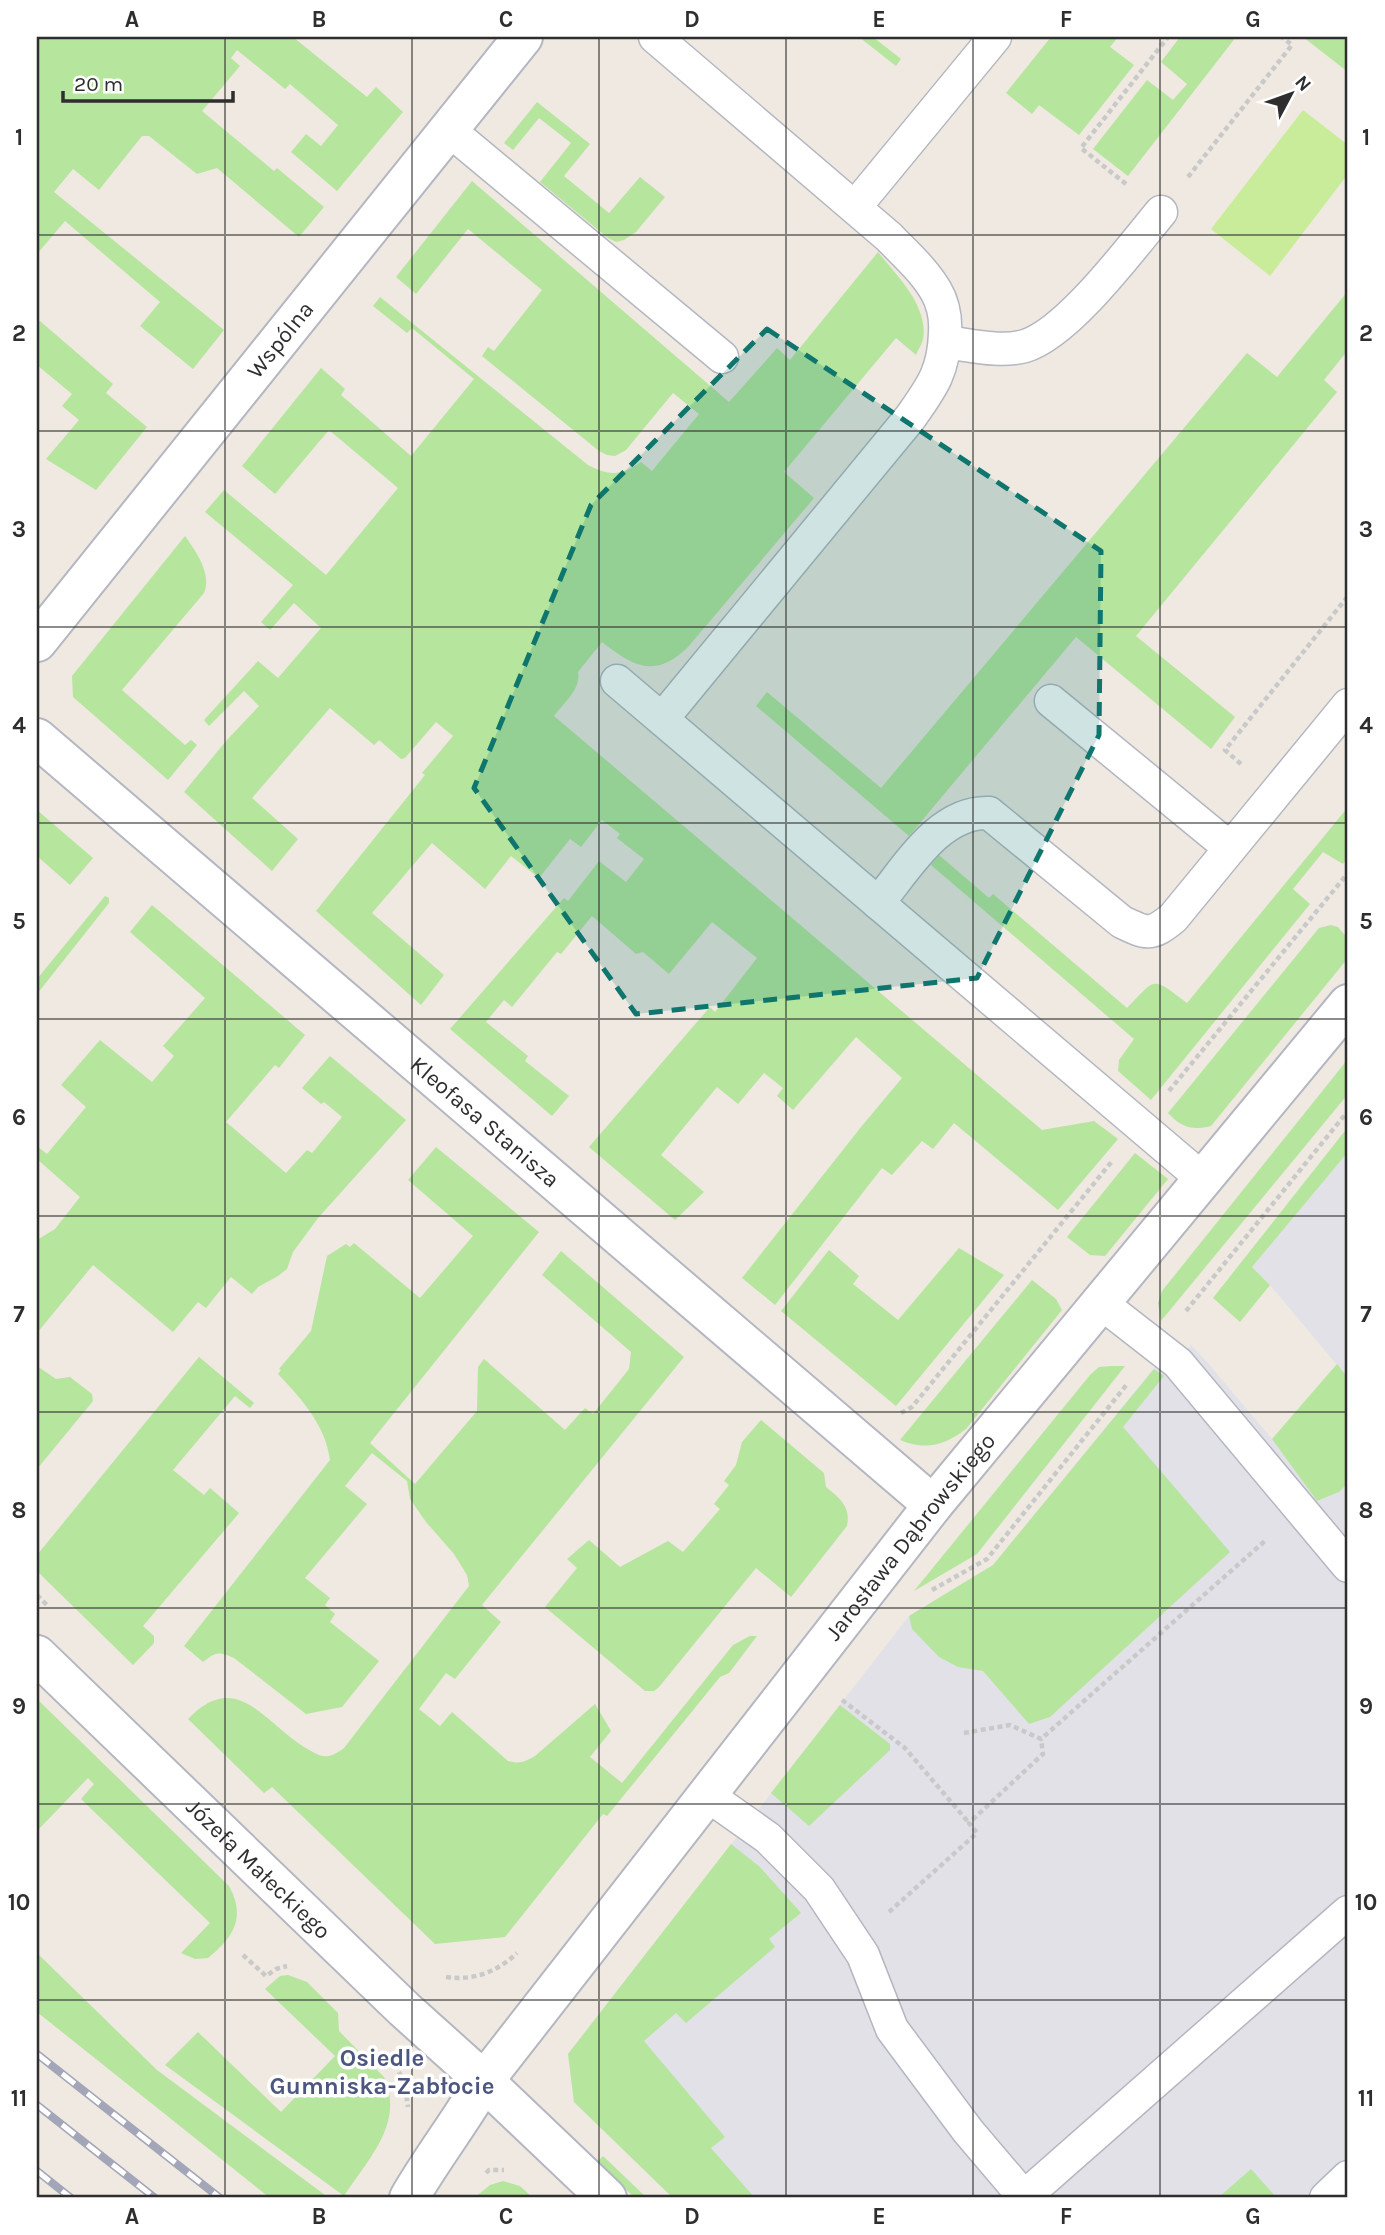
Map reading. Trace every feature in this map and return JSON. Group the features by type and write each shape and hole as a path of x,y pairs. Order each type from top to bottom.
{"street":[{"name":"Wspólna","path":"37,642 523,37"},
{"name":"Kleofasa Stanisza","path":"37,738 933,1505"},
{"name":"Jarosława Dąbrowskiego","path":"409,2198 468,2110 484,2081 933,1505 1348,1004"},
{"name":"Józefa Małeckiego","path":"37,1655 404,2009 607,2198"}],"lane":[{"path":"655,37 890,237 936,290 946,317 942,364 932,386 910,418 662,719"},
{"path":"855,207 995,37"},
{"path":"449,130 722,357"},
{"path":"945,342 1003,348 1024,346 1041,338 1091,295 1161,212"},
{"path":"617,681 1204,1180"},
{"path":"1051,701 1230,848"},
{"path":"878,903 932,838 953,822 975,813 989,813 1122,922 1141,932 1156,932 1173,918 1348,705"},
{"path":"1101,1303 1178,1363 1348,1566"},
{"path":"707,1795 768,1838 819,1889 863,1955 892,2029 968,2131 1024,2197 1348,1912"},
{"path":"1326,2198 1348,2177"}],"path":[{"path":"1168,37 1081,148 1161,212 1292,45 1282,37"},
{"path":"921,1596 987,1559 1348,1111"},
{"path":"1041,1739 1301,1510"},
{"path":"964,1732 1010,1725 1041,1739"},
{"path":"855,1943 977,1833 969,1823 1043,1754 1041,1739"},
{"path":"396,2064 405,2086 409,2105 407,2115"}],"highlighted area":[{"path":"767,329 1101,551 1099,735 977,978 636,1014 474,788 591,505"}],"shaded area":[{"path":"1348,1152 1348,1378 1252,1267"},
{"path":"1177,1340 1186,1350 1191,1345 1207,1362 1272,1439 1317,1501 1339,1492 1348,1483 1348,2198 673,2198 574,2102 568,2054 909,1616 993,1565"}],"green space":[{"path":"37,37 293,37 367,97 376,87 403,112 337,191 291,152 306,134 321,146 338,125 290,84 285,89 237,50 231,58 240,66 202,111 274,171 277,168 324,207 299,237 217,168 197,174 149,136 142,136 99,190 73,169 54,192 224,330 193,369 140,326 160,302 65,221 37,254"},
{"path":"859,37 873,37 901,59 896,66"},
{"path":"1051,37 1118,37 1110,47 1134,65 1079,135 1039,105 1032,114 1006,93"},
{"path":"1180,37 1236,37 1128,176 1093,149 1147,80 1173,100 1187,84 1161,62"},
{"path":"1303,37 1348,37 1348,72"},
{"path":"537,102 590,144 564,176 609,213 640,177 665,197 636,232 616,242 608,238 540,182 571,143 539,118 513,150 504,143"},
{"path":"1303,110 1348,145 1348,174 1270,276 1211,229"},
{"path":"472,181 729,402 777,348 790,360 878,252 910,292 924,327 916,355 896,338 784,472 814,498 688,647 665,663 645,666 624,658 602,642 578,672 577,684 571,696 554,716 1042,1130 1094,1121 1118,1139 1058,1210 954,1123 933,1149 922,1141 892,1175 882,1168 775,1305 742,1278 902,1078 856,1037 793,1110 777,1096 783,1088 764,1073 738,1104 717,1087 661,1155 704,1192 675,1220 589,1147 710,1007 715,1012 757,958 712,922 669,974 643,952 636,954 592,916 561,954 557,952 512,1007 504,1000 486,1022 528,1056 525,1061 569,1096 552,1116 450,1029 564,898 568,901 599,861 626,882 644,859 617,838 620,834 602,820 581,847 570,839 539,878 511,856 485,889 432,843 372,913 444,975 421,1005 316,911 453,736 436,722 405,758 401,759 379,740 374,745 330,708 252,798 298,839 272,871 184,792 259,706 244,691 209,726 204,720 258,661 278,678 321,628 294,603 270,630 261,622 293,585 205,512 224,490 326,575 398,488 329,430 275,494 242,466 321,368 345,389 341,395 411,456 474,379 412,328 407,333 373,306 380,297 588,465 602,471 621,472 641,462 652,471 699,414 673,393 626,450 615,456 607,455 482,356 488,347 494,351 542,290 468,229 416,294 396,277"},
{"path":"1348,291 1348,350 1324,380 1337,392 1136,636 1235,717 1211,749 1076,637 909,836 756,706 767,692 881,788 1247,353 1277,377"},
{"path":"37,321 113,384 106,393 147,427 96,490 46,459 79,420 62,406 72,394 37,365"},
{"path":"185,536 204,570 204,593 122,690 185,745 191,740 197,745 168,780 73,697 72,676"},
{"path":"1348,807 1348,857 1343,864 1323,852 1293,889 1310,904 1151,1100 1118,1071 1119,1060 1134,1039 931,865 939,855 989,898 993,894 1127,1008 1144,990 1155,984 1167,988 1187,1003"},
{"path":"37,810 93,858 70,885 37,856"},
{"path":"105,896 109,898 109,903 37,994 37,979"},
{"path":"152,905 305,1035 279,1068 275,1065 226,1122 286,1173 307,1150 312,1153 342,1117 302,1088 330,1056 406,1120 318,1218 293,1252 287,1269 258,1287 252,1294 231,1277 206,1308 198,1302 173,1332 93,1265 37,1333 37,1240 55,1229 80,1197 37,1159 37,1146 47,1154 86,1107 61,1085 100,1040 152,1082 174,1056 163,1046 205,998 130,932"},
{"path":"1331,925 1338,927 1348,939 1348,958 1211,1126 1192,1128 1178,1122 1168,1113 1319,928"},
{"path":"1348,1059 1348,1094 1161,1321 1158,1303 1162,1291"},
{"path":"1348,1127 1348,1152 1252,1267 1270,1285 1240,1322 1213,1298"},
{"path":"436,1147 539,1232 370,1443 415,1484 477,1411 478,1367 484,1359 565,1430 585,1408 593,1414 629,1369 631,1352 542,1275 561,1251 684,1357 482,1605 501,1622 455,1679 446,1673 419,1709 440,1726 452,1712 508,1761 519,1762 535,1756 595,1704 611,1731 590,1757 622,1783 733,1645 750,1636 757,1636 729,1673 720,1677 607,1816 603,1814 505,1937 435,1944 272,1787 264,1793 188,1719 205,1705 221,1699 235,1699 249,1704 316,1754 329,1756 344,1748 469,1586 467,1575 454,1554 410,1499 407,1481 372,1453 345,1486 367,1504 305,1578 330,1598 325,1605 335,1614 330,1622 379,1661 342,1707 306,1714 234,1658 217,1654 203,1662 184,1646 330,1460 318,1424 304,1403 278,1374 281,1370 279,1369 311,1331 327,1256 346,1244 350,1247 354,1243 420,1298 473,1236 408,1180"},
{"path":"1135,1153 1168,1179 1105,1256 1090,1255 1067,1237"},
{"path":"959,1248 1004,1275 896,1406 781,1311 829,1250 859,1276 853,1284 898,1320"},
{"path":"1032,1280 1056,1299 1062,1310 966,1429 935,1445 918,1445 900,1440"},
{"path":"199,1357 254,1403 250,1408 235,1396 173,1470 204,1495 210,1488 239,1513 143,1626 154,1636 154,1643 133,1665 37,1571 37,1555"},
{"path":"1337,1364 1348,1378 1348,1483 1339,1492 1317,1501 1272,1439"},
{"path":"37,1366 56,1379 70,1377 92,1394 93,1401 37,1469"},
{"path":"1125,1366 977,1554 914,1591 1090,1375 1099,1367"},
{"path":"1154,1369 1164,1376 1123,1427 1230,1552 1050,1717 1029,1724 983,1671 958,1667 939,1657 912,1629 909,1616 993,1565"},
{"path":"761,1420 824,1473 826,1487 846,1508 847,1526 791,1597 756,1568 659,1687 654,1691 645,1691 545,1607 577,1568 567,1559 589,1540 620,1567 668,1541 683,1552 720,1509 714,1504 729,1485 724,1481 736,1465 742,1442"},
{"path":"37,1699 229,1886 237,1907 235,1926 225,1942 208,1958 195,1959 181,1953 210,1923 81,1799 94,1784 88,1778 37,1831"},
{"path":"840,1705 890,1744 890,1750 809,1826 771,1793"},
{"path":"731,1844 760,1867 801,1913 769,1939 775,1947 686,2023 676,2013 644,2041 725,2137 711,2148 755,2198 673,2198 574,2102 568,2054"},
{"path":"37,1953 157,2070 329,2198 270,2198 37,2012"},
{"path":"288,1975 307,1982 338,2013 339,2031 384,2077 389,2094 390,2110 381,2140 344,2196 165,2065 198,2032 281,2112 335,2056 265,1989 280,1976"},
{"path":"603,2156 647,2198 635,2198 597,2162"},
{"path":"1251,2169 1277,2198 1218,2198"},
{"path":"503,2181 520,2186 533,2198 474,2198 490,2185"}],"railway":[{"path":"37,2054 220,2198"},
{"path":"37,2105 155,2198"},
{"path":"37,2171 71,2198"}],"district":[{"name":"Osiedle Gumniska-Zabłocie","path":"382,2072"}]}
